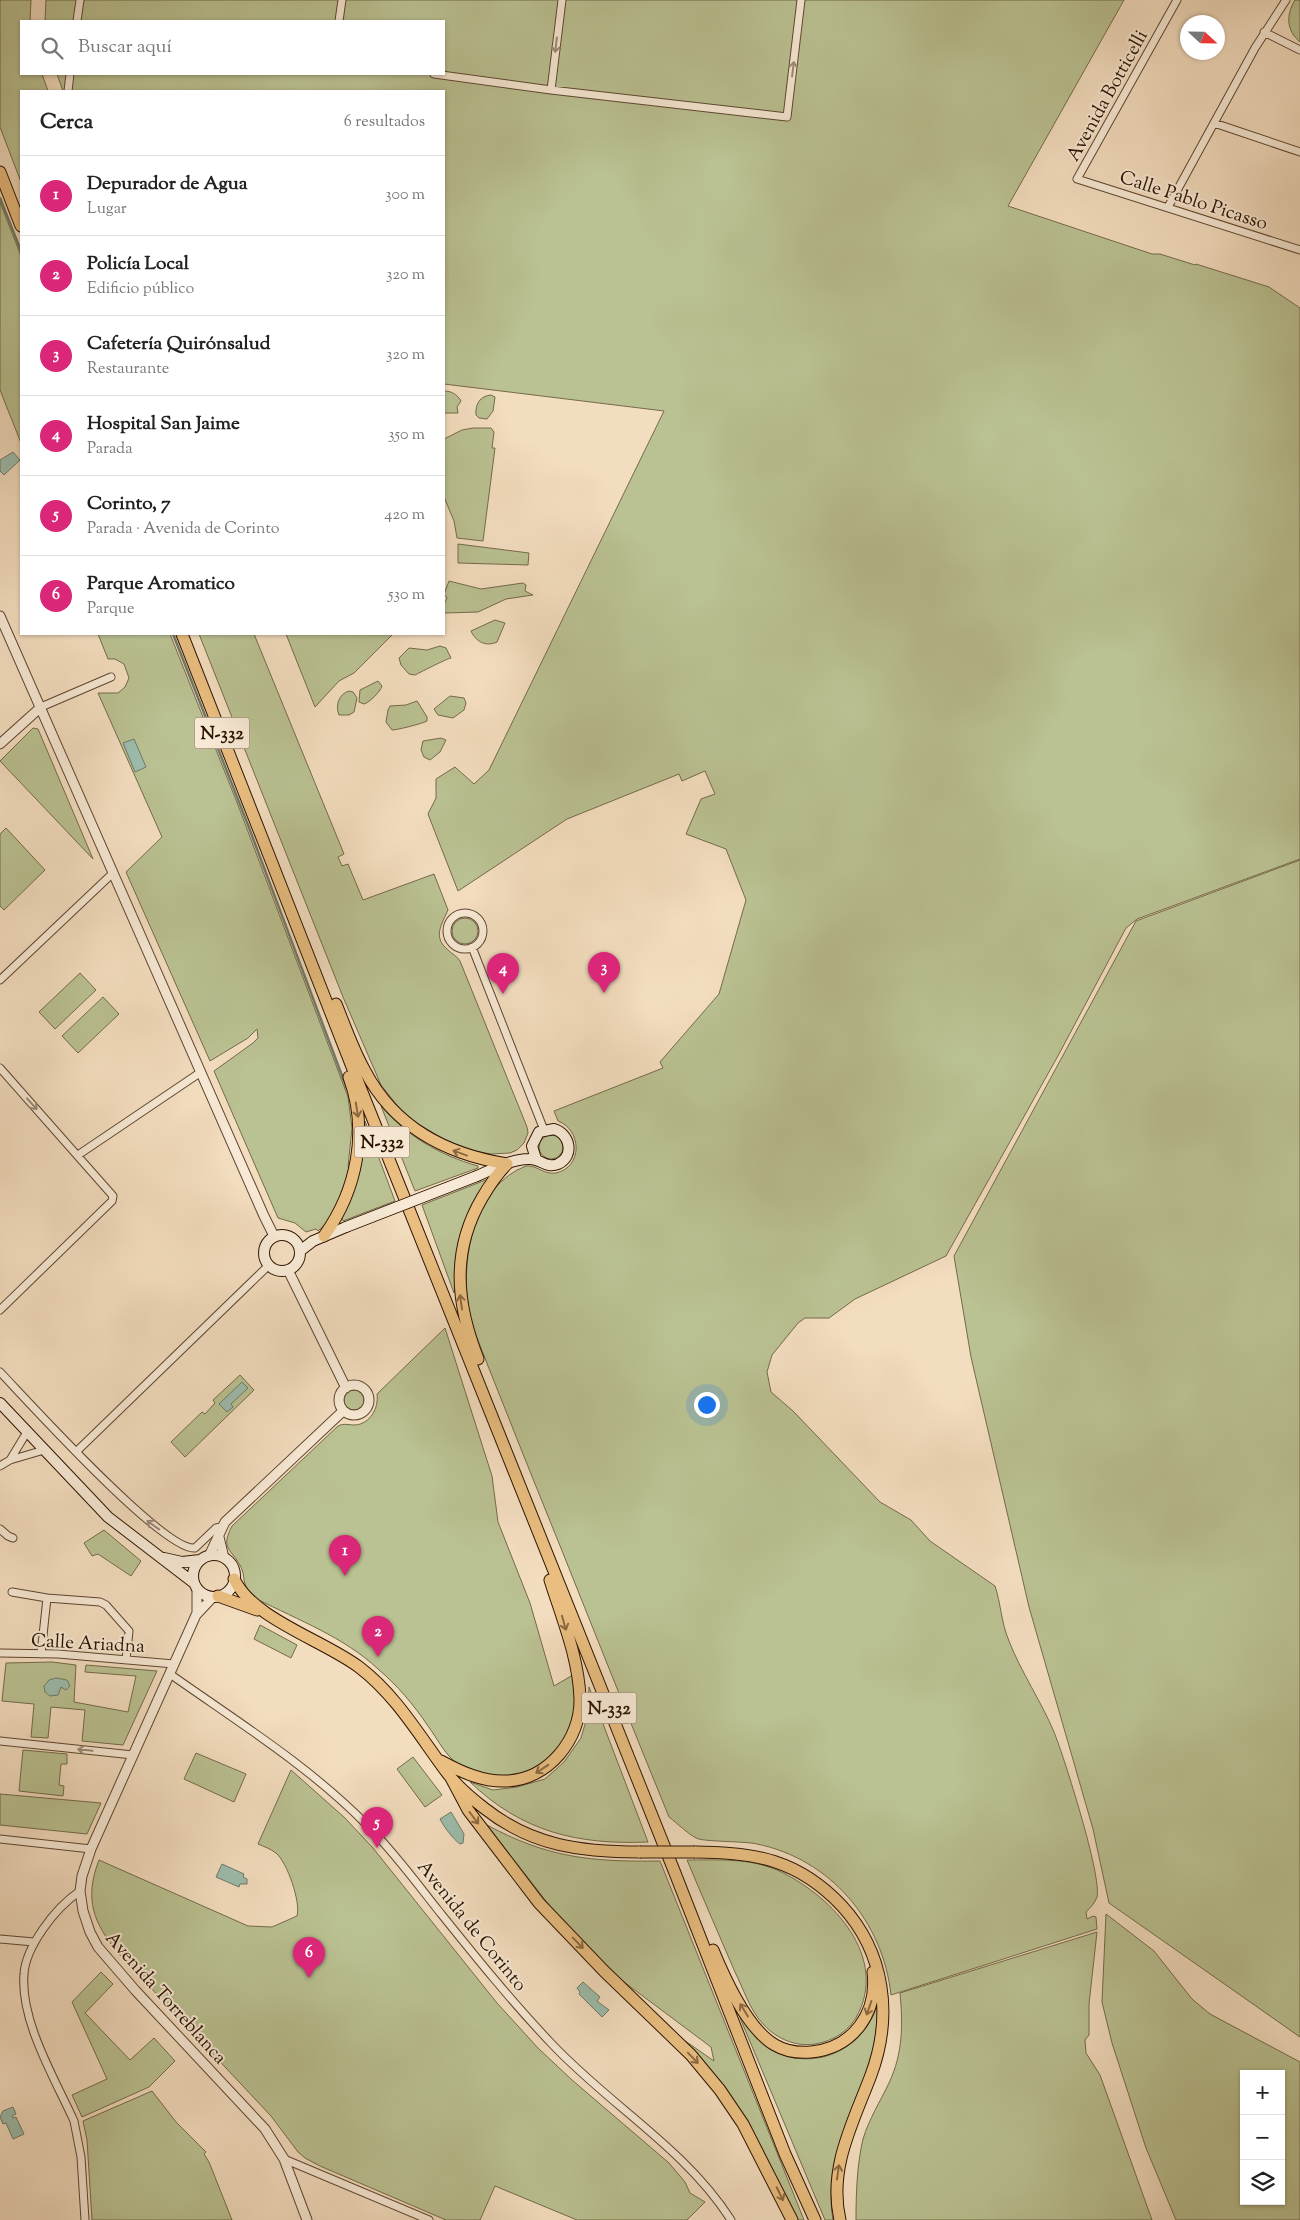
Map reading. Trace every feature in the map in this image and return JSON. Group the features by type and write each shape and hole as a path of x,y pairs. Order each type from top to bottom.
{"highway":[{"path":"0,172 20,223"},
{"name":"N-332","path":"182,635 356,1077 675,1873 785,2154 815,2220"},
{"path":"261,833 273,854 364,1071 380,1095 397,1115 417,1131 448,1149 476,1159 507,1164"},
{"name":"N-332","path":"261,833 268,858 352,1086 357,1108 359,1135 356,1167 340,1209 318,1238"},
{"path":"506,1451 499,1417 466,1326 459,1280 462,1245 473,1214 488,1187 507,1164"},
{"path":"437,1759 462,1772 484,1779 506,1782 537,1773 565,1748 571,1737 579,1713 579,1685 571,1650 546,1568 542,1542"},
{"path":"234,1579 245,1596 264,1612 335,1651 371,1677 398,1704 450,1776 470,1797 500,1820 529,1836 577,1849 753,1855 776,1860 793,1868 820,1884 832,1895 852,1918 868,1943 880,1979 883,1995 883,2018 877,2054 850,2124 839,2164 836,2204 840,2220"},
{"path":"216,1597 264,1612"},
{"path":"450,1776 468,1810 539,1903 604,1971 691,2055 720,2090 743,2124 792,2220"},
{"path":"675,1873 685,1888 716,1958 745,2012 756,2028 776,2046 803,2053 827,2050 854,2033 866,2017 874,1992 868,1943"}],"main road":[{"path":"296,1241 318,1238 523,1159 536,1159 545,1164 556,1164 568,1154 568,1143 564,1134 554,1129 544,1130 536,1136 523,1159"},
{"path":"532,1146 536,1159"},
{"path":"286,1235 296,1241 300,1251 297,1262 288,1270 278,1271 268,1266 263,1256 263,1250 269,1239 274,1236 286,1235"},
{"path":"300,1251 318,1238"},
{"path":"0,1403 116,1524 162,1557 204,1594 216,1597 231,1588 234,1579 231,1565 224,1558 205,1558 182,1562 162,1557"},
{"path":"196,1586 195,1568 205,1558"}],"street":[{"path":"77,20 80,0"},
{"path":"339,20 342,0"},
{"path":"551,90 562,0"},
{"path":"441,75 551,90 787,117 801,0"},
{"name":"Avenida Botticelli","path":"1077,179 1177,0"},
{"path":"1168,208 1264,32 1286,0"},
{"path":"1264,32 1300,50"},
{"path":"68,90 70,75"},
{"path":"1214,123 1300,152"},
{"name":"Calle Pablo Picasso","path":"1077,179 1300,250"},
{"path":"0,616 274,1236"},
{"path":"0,744 41,707 111,677"},
{"path":"0,979 113,873"},
{"path":"458,914 472,915 481,925 480,940 472,947 458,947 448,938 448,924 458,914"},
{"path":"472,947 544,1130"},
{"path":"0,1068 112,1193 113,1199 0,1310"},
{"path":"78,1155 201,1072"},
{"path":"77,1452 268,1266"},
{"path":"288,1270 346,1388"},
{"path":"0,1372 140,1516 183,1546 195,1548 216,1528 221,1527 343,1411"},
{"path":"355,1385 367,1392 369,1401 365,1410 357,1415 347,1414 343,1411 339,1399 346,1388 355,1385"},
{"path":"10,1460 27,1432"},
{"path":"0,1466 10,1460 44,1450"},
{"path":"205,1558 219,1537 221,1527"},
{"path":"0,1529 13,1538"},
{"path":"219,1537 224,1558"},
{"path":"196,1586 197,1613"},
{"path":"12,1592 46,1598 106,1604 129,1631 126,1660"},
{"path":"197,1613 216,1597"},
{"path":"41,1654 46,1598"},
{"name":"Avenida Torreblanca","path":"197,1613 91,1849 82,1876 80,1891 82,1911 98,1947 135,1990 265,2129 284,2159 307,2220"},
{"name":"Calle Ariadna","path":"0,1653 41,1654 174,1664"},
{"name":"Avenida de Corinto","path":"170,1674 311,1773 367,1825 406,1868 499,1985 552,2044 591,2082 680,2157 716,2197 731,2220"},
{"path":"0,1741 133,1755"},
{"path":"0,1839 91,1849"},
{"path":"80,1891 58,1909 34,1942 24,1974 25,1994 34,2029 74,2121 78,2135 85,2220"},
{"path":"0,1939 34,1942"},
{"path":"284,2159 429,2220"}],"green space":[{"path":"0,0 31,0 30,20 20,20 20,75 42,75 48,90 20,90 20,179 0,127"},
{"path":"46,0 1124,0 1008,206 1152,254 1160,254 1196,264 1269,287 1300,308 1300,859 1137,919 1126,928 1059,1054 946,1256 855,1299 829,1318 805,1318 798,1323 772,1355 767,1372 771,1392 793,1411 880,1502 911,1520 930,1541 995,1586 1009,1641 1054,1732 1066,1765 1094,1866 1097,1897 1086,1912 1087,1919 1093,1916 1096,1917 1097,1929 891,1995 886,1968 877,1942 864,1919 848,1897 829,1879 808,1864 783,1852 757,1844 696,1838 669,1817 471,1321 466,1286 467,1265 475,1224 483,1205 494,1189 509,1175 526,1166 556,1173 571,1164 575,1156 575,1140 572,1132 558,1121 554,1111 663,1068 660,1062 719,994 746,900 726,849 686,834 701,799 715,794 705,771 682,781 679,774 567,819 458,891 428,814 436,798 436,779 455,767 474,784 489,770 664,411 445,384 445,90 63,90 57,75 445,75 445,20 45,20"},
{"path":"1295,0 1300,0 1300,42 1292,32 1289,22 1290,11"},
{"path":"0,202 20,253 20,440 0,390"},
{"path":"445,391 454,393 461,401 457,407 458,413 445,413"},
{"path":"491,395 495,397 493,411 487,419 479,418 476,415 477,404 484,397"},
{"path":"491,428 494,432 492,448 495,448 483,541 457,538 454,521 445,499 445,438 462,430"},
{"path":"458,544 529,553 528,565 458,563"},
{"path":"449,581 481,589 523,583 526,585 525,591 533,595 506,599 478,612 445,613 447,598 445,591"},
{"path":"495,620 505,623 497,642 485,644 479,641 471,631"},
{"path":"98,635 170,635 238,805 348,1097 352,1128 348,1167 350,1168 334,1211 318,1231 316,1229 306,1232 295,1223 278,1218 214,1071 253,1043 258,1038 257,1029 248,1038 210,1061 126,872 162,837 98,693 118,693 125,687 129,678 124,664 115,659 108,659"},
{"path":"199,635 254,635 344,854 338,857 342,866 348,864 363,900 434,874 448,910 441,925 440,940 460,961 527,1127 528,1133 524,1143 517,1150 510,1153 491,1154 469,1150 445,1140 415,1122 400,1109 381,1085 343,997"},
{"path":"286,635 392,635 354,673 339,681 315,707"},
{"path":"440,646 446,648 451,658 415,675 409,674 401,665 399,658 409,648 427,650"},
{"path":"378,681 382,686 377,694 364,704 359,702 360,690"},
{"path":"349,691 353,692 357,698 354,712 349,715 339,715 337,707 340,697"},
{"path":"450,696 464,698 466,703 464,710 453,718 438,715 434,709"},
{"path":"417,701 427,717 427,721 392,730 386,722 390,706 406,705"},
{"path":"33,728 38,729 93,859 0,761"},
{"path":"441,738 446,740 440,752 430,760 424,757 421,750 423,741"},
{"path":"6,828 45,870 4,910 0,906 0,834"},
{"path":"1300,860 1300,2037 1109,1903 1093,1829 1029,1607 971,1357 954,1256 1136,921"},
{"path":"465,918 474,922 478,931 474,940 465,944 456,940 452,931 456,922"},
{"path":"80,973 96,990 55,1029 39,1012"},
{"path":"103,997 119,1014 78,1053 62,1036"},
{"path":"381,1106 391,1117 425,1143 450,1156 478,1166 478,1168 415,1191"},
{"path":"365,1121 395,1201 343,1221 342,1218 358,1171"},
{"path":"551,1135 560,1138 563,1147 560,1156 551,1159 542,1156 539,1147 542,1138"},
{"path":"488,1179 476,1199 454,1293 422,1205"},
{"path":"445,1328 492,1476 498,1522 530,1603 554,1686 573,1675 573,1717 569,1731 561,1745 551,1757 539,1766 525,1772 510,1775 480,1774 465,1768 453,1760 405,1696 365,1658 336,1638 257,1599 247,1588 241,1567 227,1545 227,1537 232,1526 338,1426 344,1424 355,1425 365,1422 375,1410 377,1394"},
{"path":"240,1375 254,1390 185,1457 171,1442 202,1412 205,1414 215,1403 213,1400"},
{"path":"350,1390 358,1390 364,1396 364,1404 358,1410 350,1410 344,1404 344,1396"},
{"path":"104,1530 141,1561 131,1576 98,1554 92,1556 84,1543"},
{"path":"260,1625 297,1645 291,1658 254,1639"},
{"path":"52,1662 76,1665 74,1702 128,1712 136,1676 85,1672 86,1665 157,1671 123,1745 82,1741 85,1710 51,1707 48,1738 31,1737 34,1704 2,1701 6,1663"},
{"path":"589,1687 648,1842 598,1841 552,1832 510,1813 470,1782 493,1790 517,1787 545,1779 564,1762 581,1738 588,1714"},
{"path":"23,1750 67,1754 67,1764 61,1764 59,1785 64,1786 63,1796 19,1791"},
{"path":"196,1753 246,1774 234,1802 184,1779"},
{"path":"413,1757 442,1795 425,1807 397,1769"},
{"path":"291,1770 345,1818 373,1848 497,2003 538,2048 572,2080 669,2163 685,2182 690,2193 705,2202 687,2220 577,2220 495,2186 480,2220 446,2220 320,2166 298,2152 271,2116 119,1954 103,1932 94,1910 92,1887 99,1860 248,1926 272,1927 297,1916 297,1902 289,1873 276,1853 258,1844"},
{"path":"0,1794 101,1803 87,1834 0,1825"},
{"path":"487,1825 530,1845 571,1856 591,1859 660,1861 804,2220 798,2220 742,2113 681,2038 714,2061 711,2047 620,1979 585,1945 549,1905"},
{"path":"687,1860 733,1860 767,1866 796,1880 833,1909 848,1927 859,1947 865,1968 866,1990 859,2012 847,2029 822,2043 808,2045 787,2041 764,2025 748,2000"},
{"path":"1106,1914 1154,1951 1192,1999 1210,2014 1300,2062 1300,2220 1176,2220 1146,2148 1112,2043 1102,2002"},
{"path":"1097,1932 1089,2004 1089,2035 1085,2040 1086,2053 1100,2075 1152,2220 856,2220 857,2179 863,2139 871,2118 894,2072 897,2061 902,2028 900,1993"},
{"path":"101,1972 113,1984 85,2013 130,2060 154,2038 175,2061 149,2087 82,2117 72,2095 107,2079 72,2002"},
{"path":"878,2003 876,2034 872,2053 843,2135 832,2177 833,2220 825,2220 738,2013 755,2037 768,2048 785,2056 802,2059 818,2058 834,2053 849,2045 861,2034 871,2020"},
{"path":"152,2091 176,2122 206,2152 204,2154 232,2220 92,2220 87,2140 83,2121"}],"shaded area":[{"path":"13,452 20,460 4,475 0,471 0,460"},
{"path":"134,739 146,767 135,772 123,743"},
{"path":"242,1382 248,1388 231,1404 233,1407 227,1412 219,1404"},
{"path":"56,1678 67,1680 70,1686 66,1690 61,1687 58,1695 50,1696 45,1692 44,1686 49,1680"},
{"path":"451,1812 464,1834 463,1843 460,1844 446,1829 440,1819"},
{"path":"222,1864 244,1874 243,1877 247,1879 247,1884 240,1884 239,1887 216,1877"},
{"path":"583,1982 600,1997 597,2001 609,2010 602,2017 579,1994 580,1992 577,1988"},
{"path":"13,2107 16,2114 12,2116 13,2118 16,2117 24,2134 13,2139 6,2123 3,2124 0,2117 3,2111"}],"waterway":[{"path":"0,198 20,248"},
{"path":"173,635 248,825 347,1089"}],"place":[{"name":"Cafetería Quirónsalud","path":"604,993"},
{"name":"Hospital San Jaime","path":"503,994"},
{"name":"Depurador de Agua","path":"345,1576"},
{"name":"Policía Local","path":"378,1657"},
{"name":"Corinto, 7","path":"377,1848"},
{"name":"Parque Aromatico","path":"309,1978"}]}
